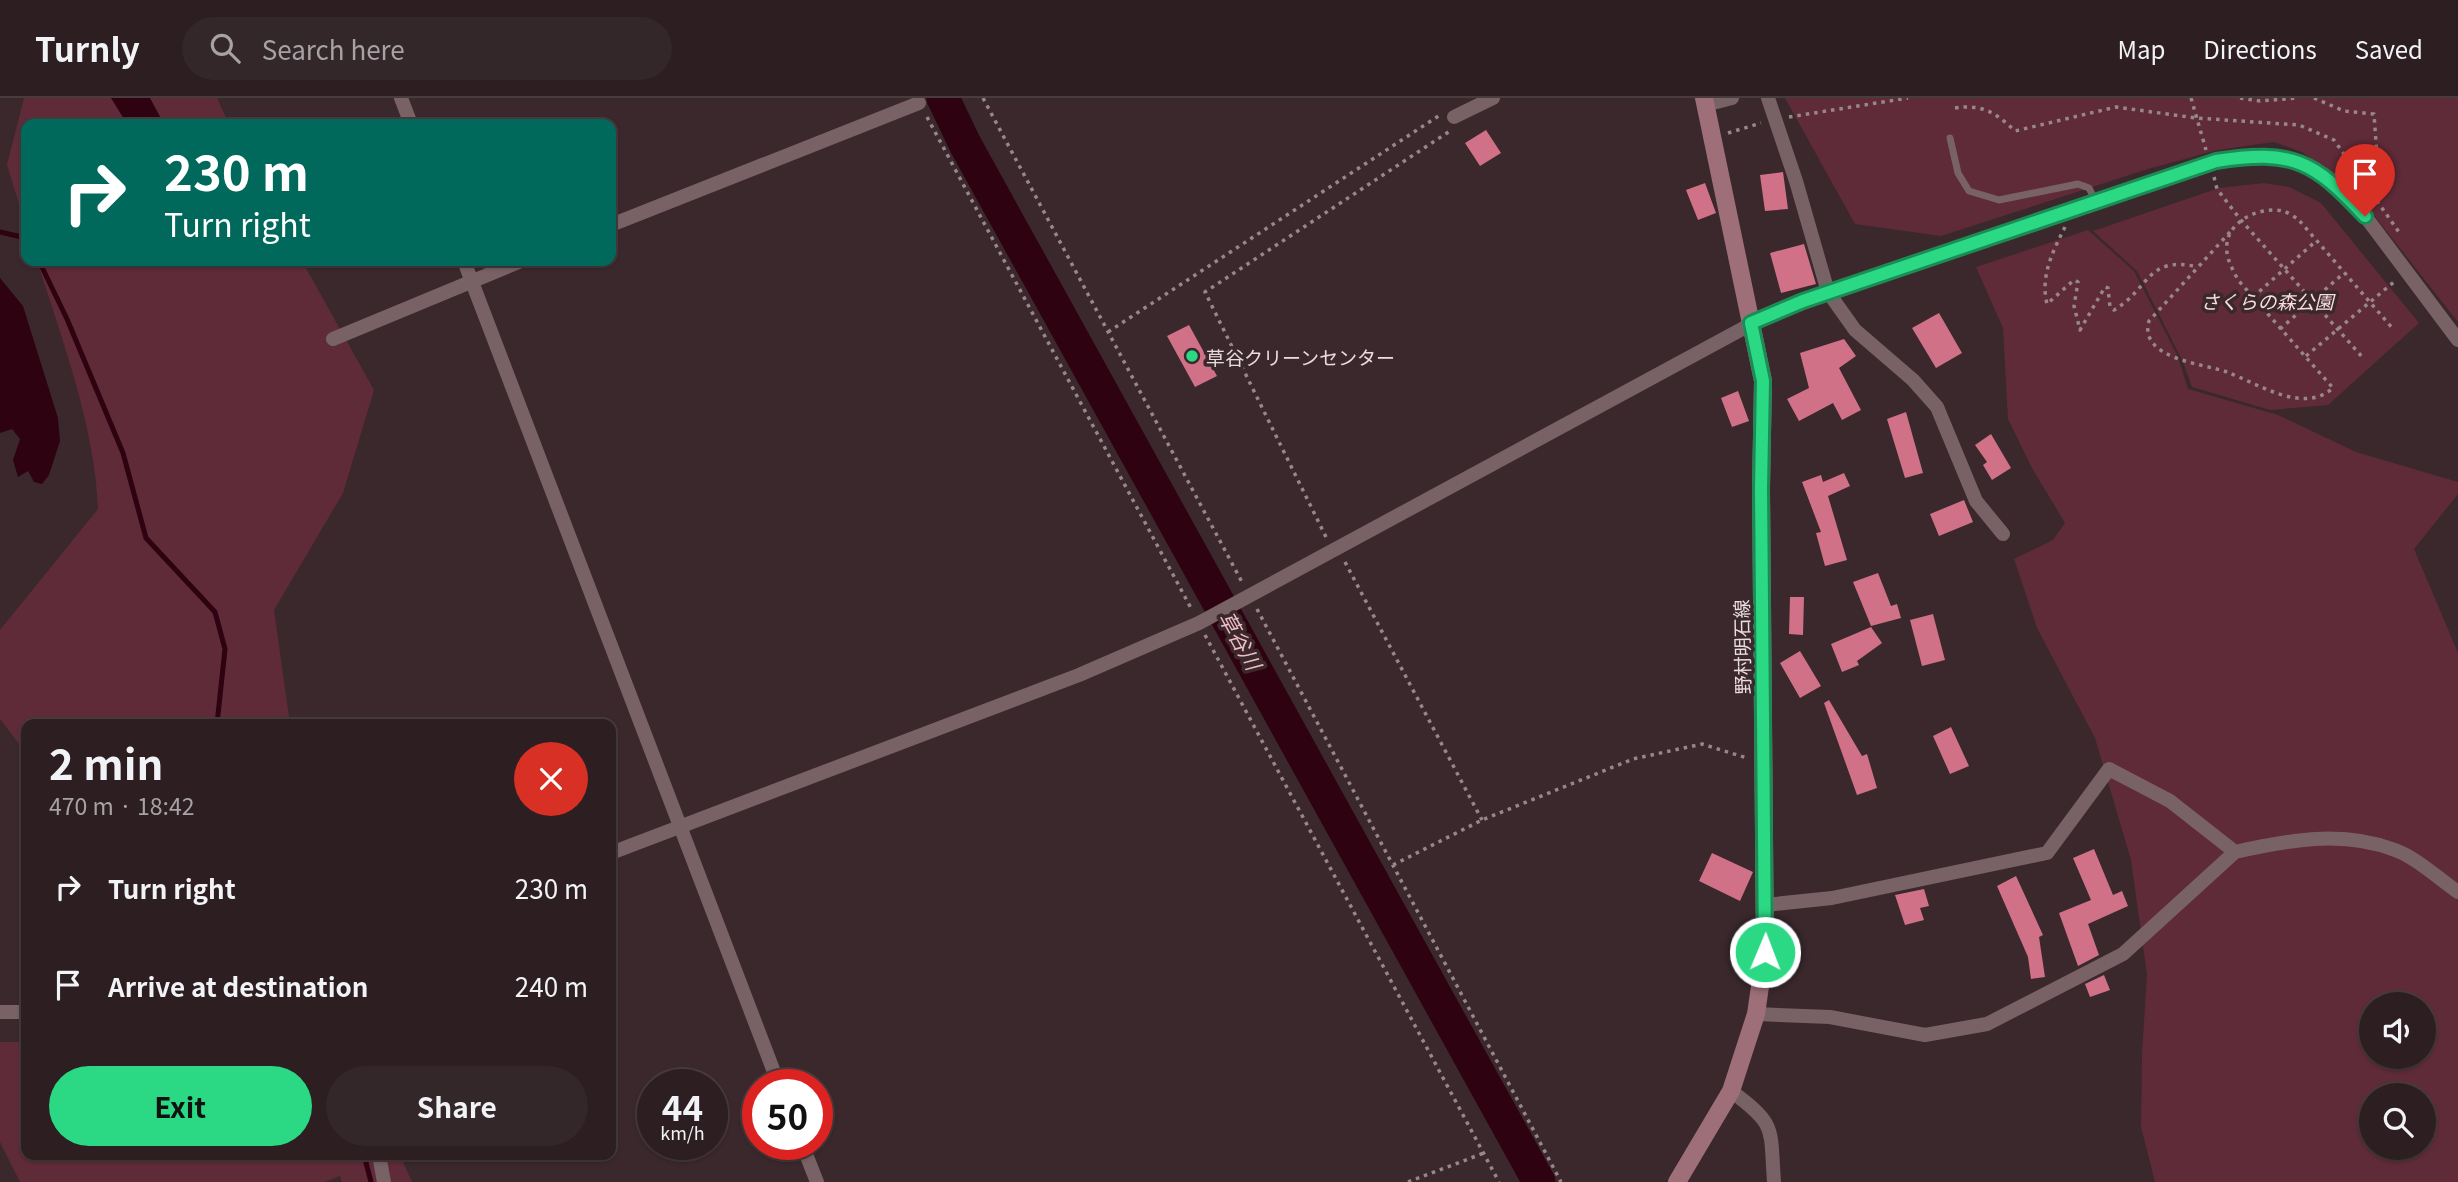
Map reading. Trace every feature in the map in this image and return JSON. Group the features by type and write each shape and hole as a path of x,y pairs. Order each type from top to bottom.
{"main road":[{"name":"野村明石線","path":"1677,1182 1731,1091 1756,1014 1765,952 1763,381 1704,102"}],"street":[{"path":"401,98 409,119"},
{"path":"1454,117 1493,98"},
{"path":"1704,102 1732,98"},
{"path":"1768,98 1828,292 1855,330 1913,380 1937,407 1976,501 2003,534"},
{"path":"616,223 919,103"},
{"path":"616,851 1079,675 1199,622 1751,323 1828,292 2216,161 2253,155 2291,159 2329,178 2365,216 2458,340"},
{"path":"466,266 773,1069"},
{"path":"333,339 508,266"},
{"path":"1765,905 1832,898 2047,852 2109,769 2170,801 2235,852"},
{"path":"1756,1014 1830,1017 1925,1035 1987,1024 2123,954 2235,852 2293,839 2340,838 2397,850 2458,892"},
{"path":"0,1012 21,1012"},
{"path":"1731,1091 1762,1114 1770,1131 1774,1182"},
{"path":"380,1160 384,1182"},
{"path":"808,1160 817,1182"}],"lane":[{"path":"1950,138 1958,173 1969,191 1999,200 2078,184 2089,188 2095,200"}],"path":[{"path":"983,98 1562,1182"},
{"path":"1712,138 1775,119 1908,98"},
{"path":"2191,98 2208,155"},
{"path":"2240,98 2260,101 2297,98"},
{"path":"1955,108 1976,106 1990,110 2015,131 2116,107 2196,118 2278,121 2320,131 2334,140 2380,202 2374,114 2344,111 2314,98"},
{"path":"919,103 1499,1182"},
{"path":"1108,332 1438,114 1454,117 1449,133 1205,292 1335,550 1482,820"},
{"path":"2202,176 2214,174"},
{"path":"2217,189 2240,219 2364,359"},
{"path":"2230,232 2226,245 2228,260 2238,280 2333,388 2323,396 2305,398 2276,393 2227,371 2189,363 2162,351 2150,336 2149,321 2240,219 2263,212 2284,211 2298,219 2394,330"},
{"path":"2068,222 2053,250 2044,292 2047,304 2074,280 2078,282 2074,306 2080,330 2105,287 2108,288 2110,307 2114,310 2164,266 2178,262 2198,267"},
{"path":"2253,298 2316,241"},
{"path":"2280,329 2344,274"},
{"path":"2306,356 2396,279 2404,289"},
{"path":"1392,866 1482,820 1633,759 1703,744 1750,759 1763,773"},
{"path":"1408,1182 1484,1153"}],"green space":[{"path":"24,98 217,98 227,119 21,119 21,210 7,165"},
{"path":"1785,98 2458,98 2458,322 2354,190 2302,152 2274,142 2218,150 2148,169 1941,236 1855,224"},
{"name":"さくらの森公園","path":"2264,183 2289,187 2321,203 2419,323 2328,405 2270,410 2192,387 2183,362 2137,271 2093,231 2219,188"},
{"path":"2088,230 2134,271 2178,357 2188,389 2278,415 2356,452 2458,482 2458,494 2414,549 2458,653 2458,1182 2155,1182 2141,1127 2147,975 2131,860 2095,738 2037,628 2014,559 2053,540 2065,523 2032,468 2008,419 2003,328 1976,267"},
{"path":"39,266 305,266 374,390 343,493 274,610 289,719 21,719 21,746 0,719 0,630 98,509 91,447 66,352"},
{"path":"0,1042 21,1042 21,1160 402,1160 412,1182 342,1182 340,1176 325,1182 20,1182 0,1142"}],"shaded area":[{"path":"111,98 150,98 161,119 124,119"},
{"path":"0,278 23,306 58,418 60,441 49,475 42,484 34,482 28,471 18,477 13,460 20,439 12,429 0,433"}],"building":[{"path":"1486,130 1501,153 1480,166 1465,143"},
{"path":"1783,172 1788,209 1765,211 1760,175"},
{"path":"1705,183 1716,213 1698,220 1686,190"},
{"path":"1804,244 1816,284 1781,293 1770,253"},
{"path":"1939,313 1962,353 1936,368 1912,328"},
{"name":"草谷クリーンセンター","path":"1189,325 1217,376 1195,387 1167,336"},
{"path":"1844,339 1856,356 1839,368 1861,410 1842,420 1833,403 1799,421 1787,399 1809,388 1800,353"},
{"path":"1738,391 1749,421 1732,427 1721,398"},
{"path":"1906,412 1923,473 1905,478 1887,419"},
{"path":"1991,434 2011,468 1992,480 1983,465 1987,462 1975,445"},
{"path":"1844,473 1850,486 1828,496 1847,560 1825,566 1816,533 1821,532 1802,482 1821,475 1823,482"},
{"path":"1964,500 1973,522 1939,536 1930,514"},
{"path":"1878,573 1891,606 1897,604 1901,618 1871,626 1853,582"},
{"path":"1790,597 1804,597 1803,635 1789,634"},
{"path":"1933,614 1945,660 1922,666 1910,620"},
{"path":"1871,627 1882,643 1857,661 1859,665 1842,672 1831,644"},
{"path":"1800,651 1821,686 1800,698 1780,663"},
{"path":"1829,700 1862,756 1867,754 1877,788 1857,795 1824,703"},
{"path":"1951,727 1969,766 1950,774 1933,736"},
{"path":"2094,849 2113,895 2122,891 2128,906 2088,924 2099,955 2078,966 2059,913 2091,900 2073,858"},
{"path":"1712,853 1753,872 1740,901 1699,881"},
{"path":"2016,876 2043,935 2039,937 2045,977 2031,979 2028,957 1997,886"},
{"path":"1924,889 1929,906 1920,908 1924,920 1905,925 1895,895"},
{"path":"2104,975 2110,990 2090,997 2085,984"}],"waterway":[{"name":"草谷川","path":"943,98 965,144 1539,1182"},
{"path":"0,232 21,237"},
{"path":"41,266 67,319 123,453 146,538 215,612 225,649 218,719"},
{"path":"365,1160 371,1182"}],"place":[{"name":"草谷クリーンセンター","path":"1192,356"}],"route":[{"path":"1765,952 1761,488 1763,381 1751,323 1779,309 2216,161 2253,155 2291,159 2329,178 2365,216"}]}
